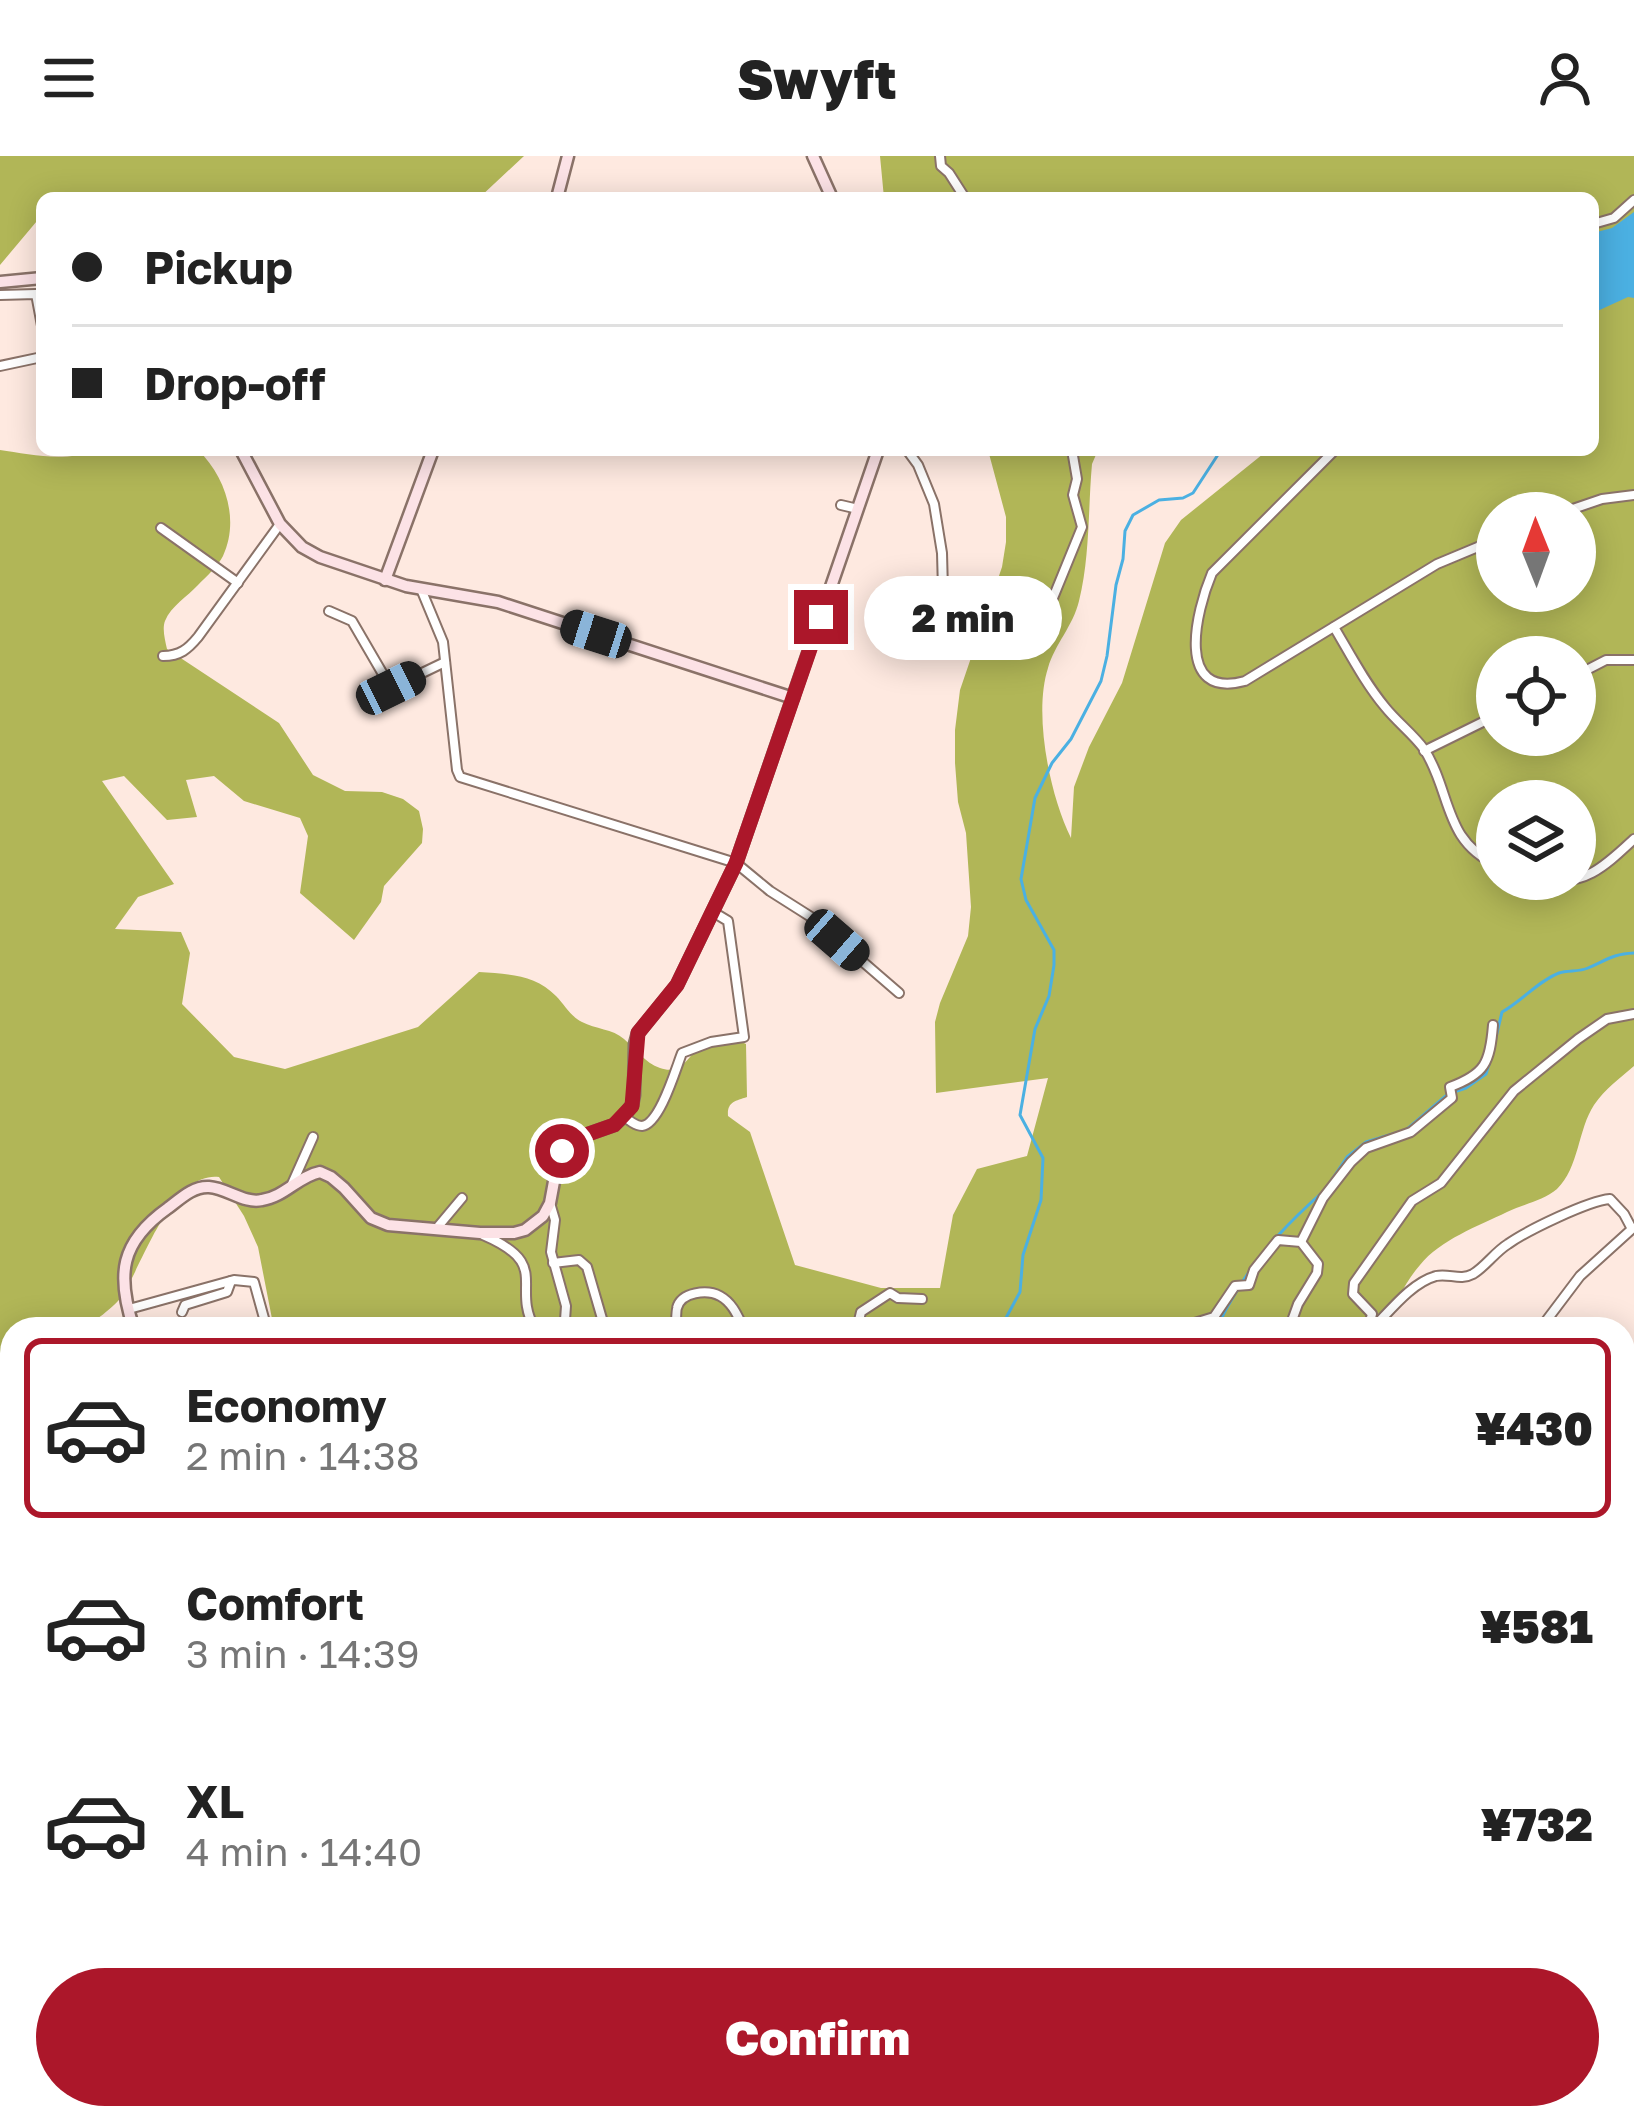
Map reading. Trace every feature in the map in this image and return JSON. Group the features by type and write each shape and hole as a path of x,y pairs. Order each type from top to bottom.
{"street":[{"path":"559,192 568,156"},
{"path":"813,156 829,192"},
{"path":"940,156 940,166 961,192"},
{"path":"1599,222 1614,218 1634,200"},
{"path":"0,282 36,279"},
{"path":"0,296 36,295"},
{"path":"0,366 36,359"},
{"path":"244,456 280,524 302,548 320,557 421,589 477,596 793,698"},
{"path":"385,580 431,456"},
{"path":"130,1317 123,1280 137,1236 201,1187 262,1200 320,1172 332,1177 371,1218 388,1225 500,1234 525,1230 543,1216 562,1151 577,1138 614,1125 632,1106 638,1033 677,985 736,863 876,456"},
{"path":"911,456 934,504 942,553 943,590 934,606 939,625"},
{"path":"1030,623 1053,598 1082,527 1073,495 1077,479 1073,456"},
{"path":"1329,456 1212,573 1201,599 1195,646 1198,665 1210,681 1228,686 1245,681 1437,564 1476,548"},
{"path":"1596,501 1634,495"},
{"path":"841,505 858,509"},
{"path":"163,656 186,650 280,524"},
{"path":"161,528 238,584"},
{"path":"421,589 443,642 460,777 736,863 811,917 899,993"},
{"path":"329,610 352,621 391,688"},
{"path":"596,634 599,620"},
{"path":"1334,627 1383,705 1424,751 1461,839 1476,855"},
{"path":"1596,665 1606,660 1634,660"},
{"path":"366,700 445,662"},
{"path":"1424,751 1476,725"},
{"path":"1596,872 1634,839"},
{"path":"623,1116 636,1125 649,1124 682,1053 743,1037 728,921 713,912"},
{"path":"1372,1317 1353,1294 1354,1283 1412,1201 1441,1183 1514,1091 1607,1019 1634,1014"},
{"path":"1301,1242 1324,1198 1351,1162 1366,1148 1411,1132 1451,1093 1476,1078 1483,1069 1493,1025"},
{"path":"292,1184 313,1137"},
{"path":"436,1229 462,1198"},
{"path":"1384,1317 1438,1275 1465,1278 1507,1244 1610,1199 1632,1229 1580,1276 1549,1317"},
{"path":"550,1203 555,1220 553,1263 565,1317"},
{"path":"480,1233 509,1248 522,1261 530,1317"},
{"path":"1214,1317 1240,1286 1249,1285 1278,1240 1301,1242 1318,1264 1293,1317"},
{"path":"553,1263 579,1260 587,1267 601,1317"},
{"path":"128,1309 231,1281 254,1282 264,1317"},
{"path":"182,1312 184,1305 227,1292 231,1281"},
{"path":"676,1317 683,1297 703,1292 717,1294 738,1317"},
{"path":"860,1317 890,1293 922,1299"}],"green space":[{"path":"0,156 524,156 485,192 36,192 36,222 0,265"},
{"path":"880,156 1634,156 1634,223 1599,245 1599,192 883,192"},
{"path":"1634,277 1634,1066 1594,1105 1570,1170 1557,1189 1438,1248 1409,1280 1389,1317 272,1317 258,1247 219,1177 202,1179 174,1203 123,1295 99,1317 0,1317 0,450 60,457 203,456 227,499 228,542 215,567 168,616 164,627 167,649 279,723 313,775 345,791 382,792 403,799 419,811 422,843 384,886 381,902 354,940 300,893 308,836 300,818 244,801 214,776 186,780 197,817 167,820 124,776 102,781 174,884 138,897 115,929 181,932 190,953 182,1004 234,1057 285,1069 418,1027 479,972 539,983 578,1020 620,1036 660,1068 681,1066 714,1038 746,1044 747,1097 730,1105 728,1116 750,1132 795,1265 881,1288 940,1288 953,1215 977,1169 1027,1156 1048,1078 936,1093 935,1022 968,936 971,907 955,763 960,690 1002,567 1006,542 1006,517 990,456 1095,456 1083,584 1073,619 1048,668 1042,708 1051,778 1071,838 1074,787 1122,683 1165,543 1181,520 1261,456 1599,456 1599,287"}],"water":[{"path":"1634,212 1634,298 1599,310 1599,231"}],"waterway":[{"path":"1006,1317 1020,1292 1023,1255 1041,1200 1043,1158 1020,1115 1035,1029 1049,996 1054,965 1054,950 1026,900 1021,879 1035,798 1101,681 1125,531 1133,515 1159,500 1193,493 1217,456"},
{"path":"1494,1046 1502,1012 1544,981 1634,953"},
{"path":"1331,1181 1347,1157 1366,1142 1406,1130 1448,1094 1486,1074 1490,1061"},
{"path":"1223,1317 1254,1264 1326,1189"}],"route":[{"path":"562,1151 577,1138 614,1125 632,1106 638,1033 677,985 736,863 821,617"}]}
